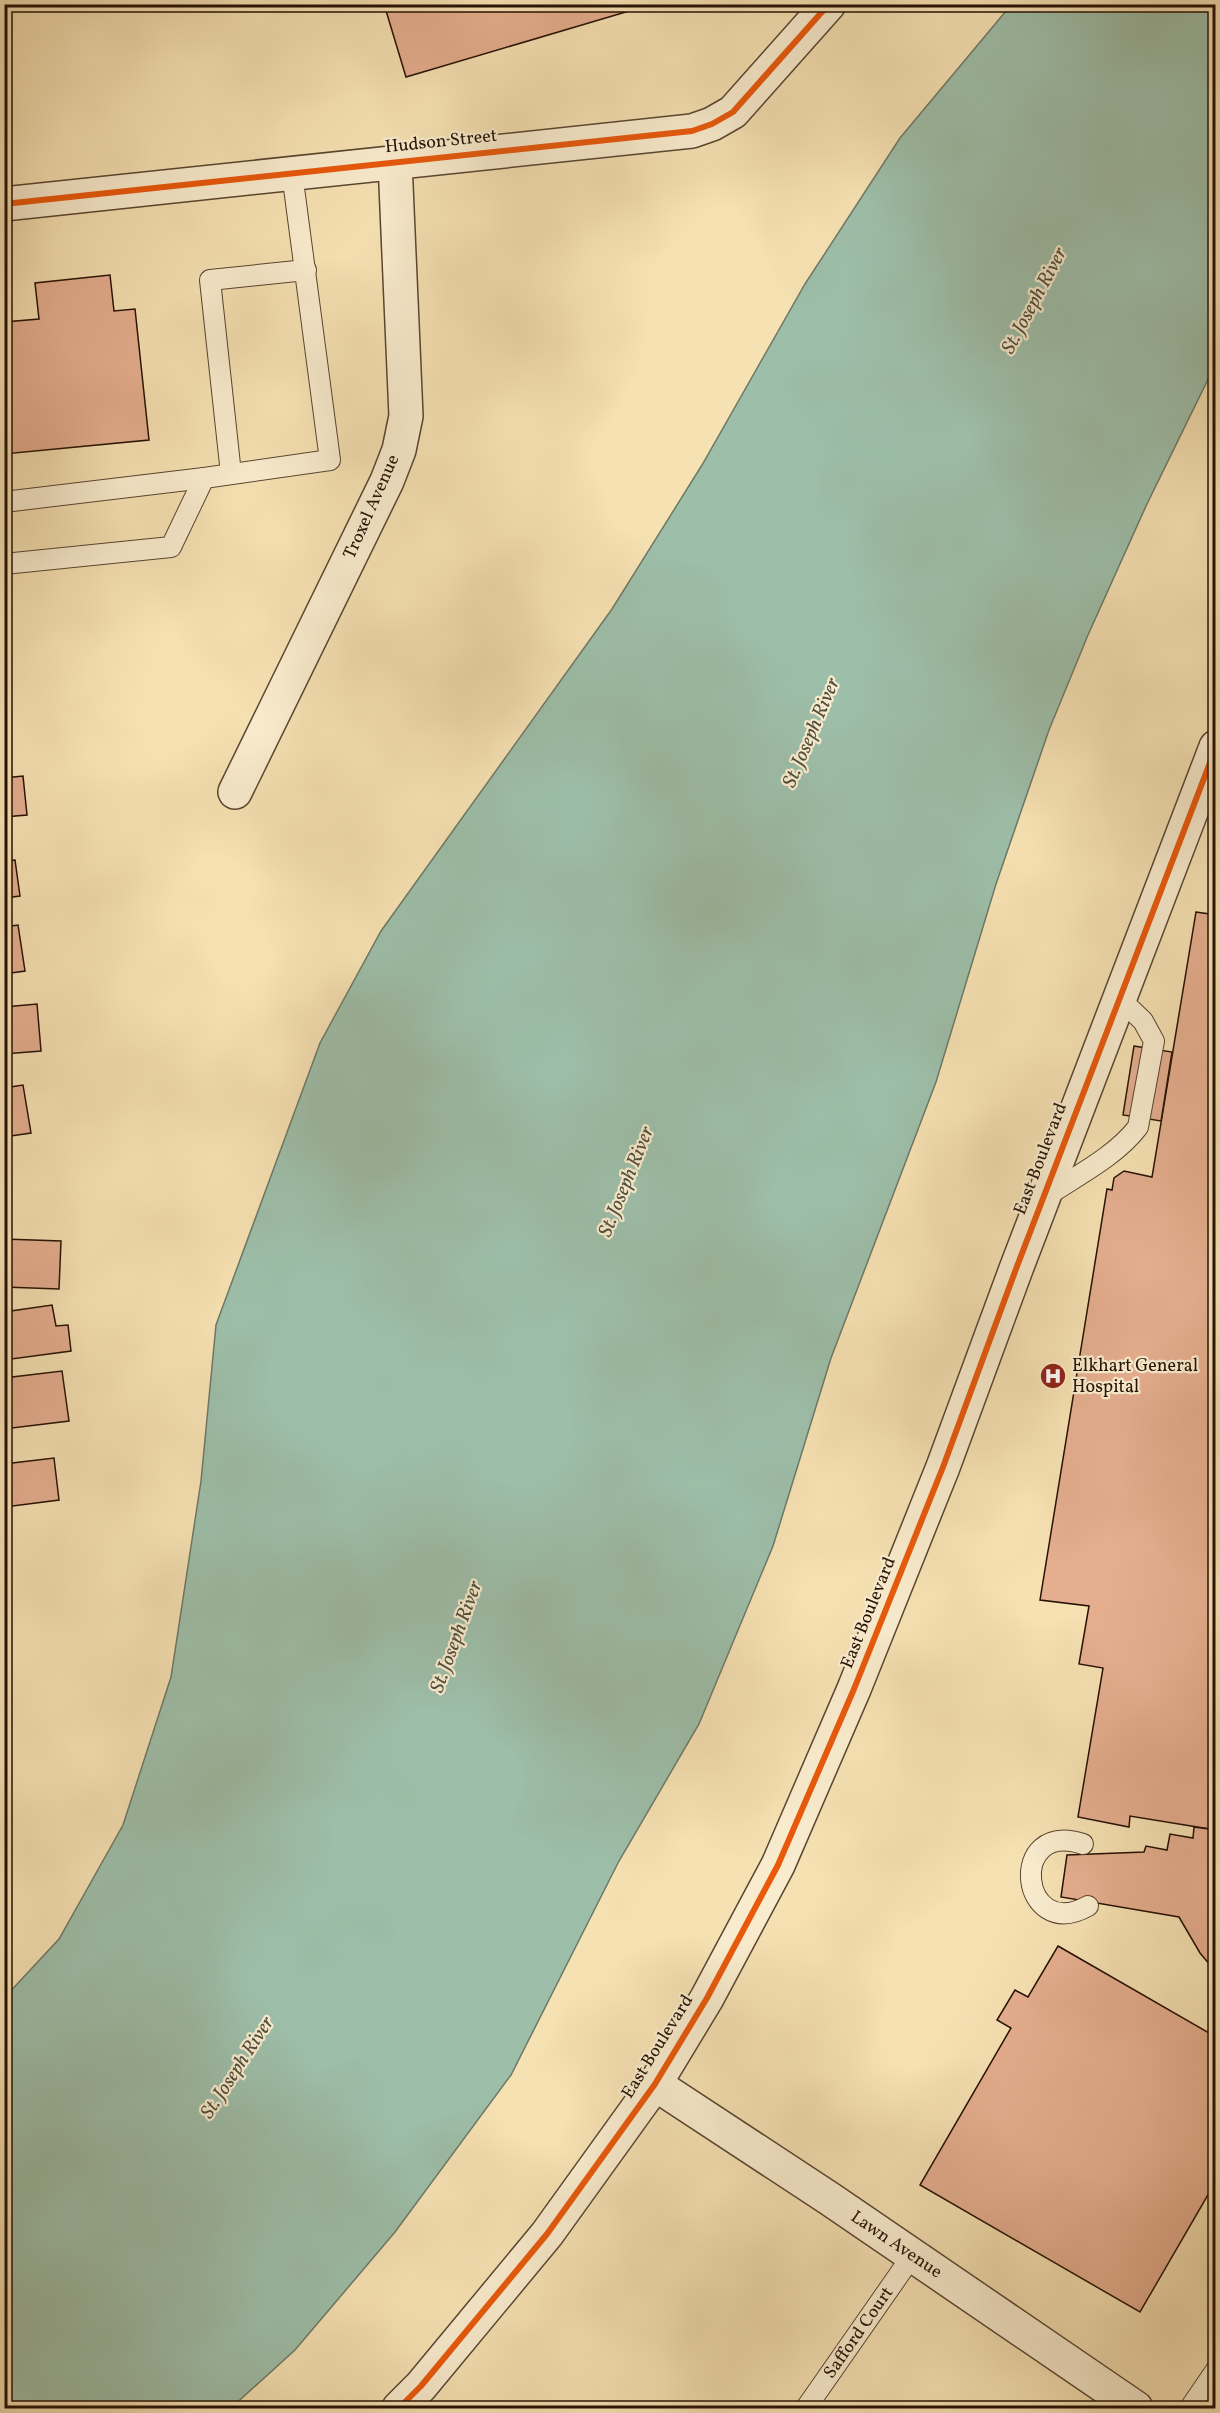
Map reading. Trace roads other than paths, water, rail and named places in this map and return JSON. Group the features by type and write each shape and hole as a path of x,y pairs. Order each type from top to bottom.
{"street":[{"name":"Hudson Street","path":"4,204 692,131 712,124 733,112 829,4"},
{"name":"Troxel Avenue","path":"235,792 387,482 399,450 406,416 395,162"},
{"name":"East Boulevard","path":"399,2409 465,2334 547,2234 655,2084 718,1978 778,1865 893,1594 943,1467 1215,747"},
{"name":"Lawn Avenue","path":"655,2084 1136,2409"}],"lane":[{"path":"4,502 330,460 292,173"},
{"path":"231,474 210,280 306,270"},
{"path":"4,564 171,547 204,478"},
{"path":"1043,1198 1108,1155 1131,1136 1138,1127 1154,1041 1143,1021 1120,999"},
{"path":"1083,1844 1072,1840 1059,1841 1047,1846 1038,1854 1032,1865 1030,1876 1032,1888 1037,1898 1045,1906 1067,1913 1078,1912 1088,1906"},
{"name":"Safford Court","path":"806,2409 912,2256"},
{"path":"1190,2409 1215,2370"}],"water":[{"name":"St. Joseph River","path":"1011,5 1215,5 1215,365 1146,506 1088,635 1049,730 996,884 936,1082 831,1358 773,1546 699,1724 619,1861 511,2075 395,2232 295,2350 231,2408 5,2408 5,1997 59,1939 123,1825 171,1677 201,1481 216,1325 320,1043 381,931 612,609 702,465 805,284 900,138"}],"place":[{"name":"Elkhart General Hospital","path":"1053,1376"}]}
